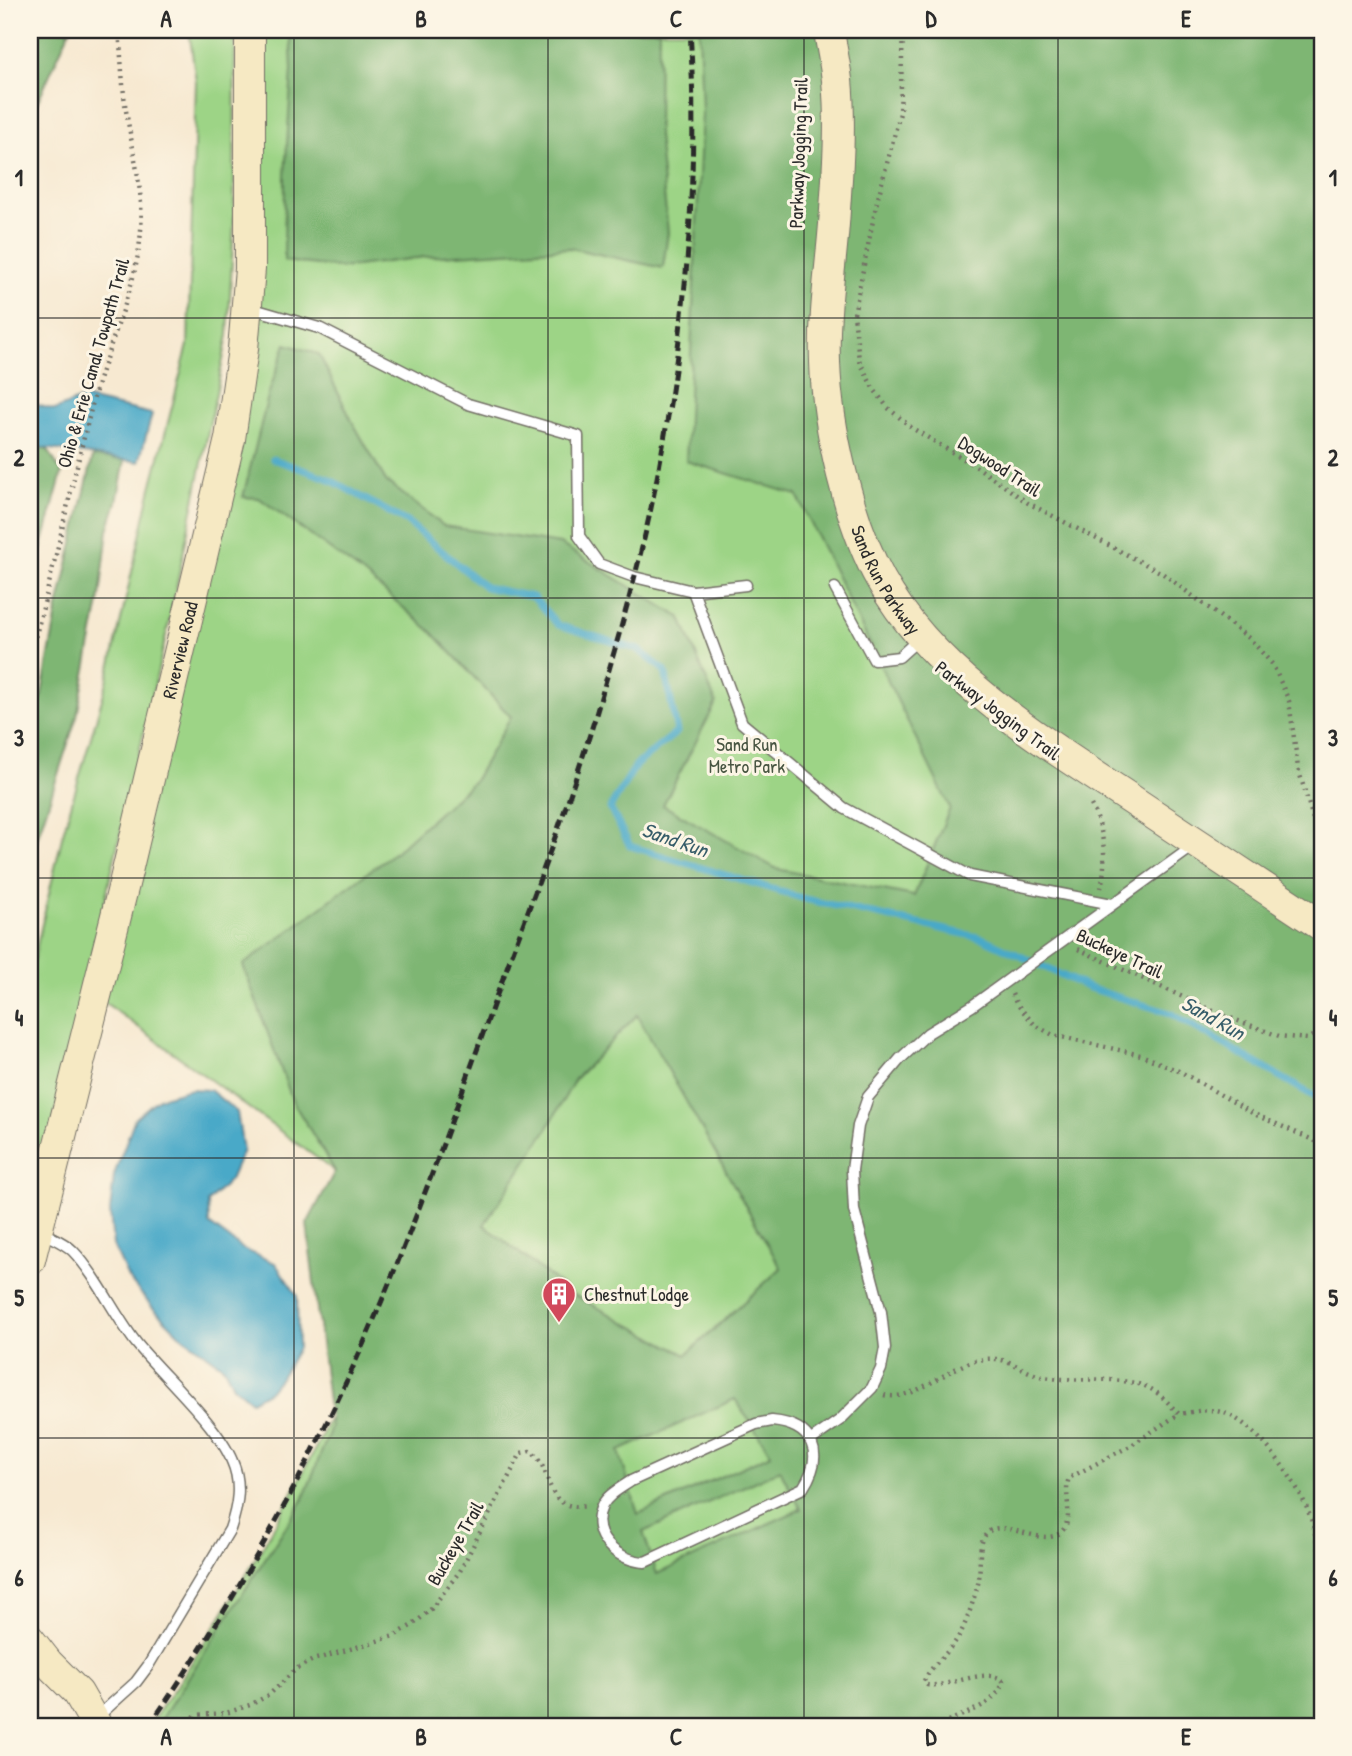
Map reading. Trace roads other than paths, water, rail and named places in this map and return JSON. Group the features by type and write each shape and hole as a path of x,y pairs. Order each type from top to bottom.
{"main road":[{"name":"Riverview Road","path":"30,1260 124,884 230,439 247,307 252,209 250,30"},
{"name":"Sand Run Parkway","path":"829,30 837,81 839,123 835,211 825,318 828,400 843,478 866,550 881,580 922,636 961,676 1008,714 1088,771 1322,926"},
{"path":"30,1640 78,1693 95,1724"},
{"path":"30,1676 95,1724"}],"lane":[{"path":"247,307 319,328 468,404 578,436 579,536 599,564 634,577 693,590 746,585"},
{"path":"835,588 874,660 899,657 922,636"},
{"path":"693,590 742,723 844,808 970,876 1112,904"},
{"path":"811,1440 840,1420 872,1388 881,1370 885,1348 881,1312 853,1210 852,1170 859,1126 868,1097 928,1033 972,1006 1197,843"},
{"path":"38,1230 66,1246 80,1259 137,1344 228,1451 239,1486 230,1529 159,1652 136,1682 95,1724"},
{"path":"783,1422 796,1427 811,1440 814,1472 803,1488 645,1562 631,1562 611,1549 601,1534 598,1521 603,1505 614,1492 631,1481 756,1424 783,1422"}],"water":[{"path":"83,398 152,414 139,462 30,446 30,403 55,410"},
{"path":"191,1089 210,1090 237,1112 243,1150 230,1180 208,1202 209,1224 243,1249 275,1263 297,1295 298,1348 283,1374 269,1391 251,1401 233,1386 224,1367 179,1334 152,1307 128,1278 113,1245 110,1212 114,1175 135,1118 159,1098"}],"waterway":[{"name":"Sand Run","path":"273,459 327,478 407,522 485,587 533,597 558,625 639,650 665,671 677,732 636,765 610,808 630,846 805,899 982,938 1089,988 1170,1013 1322,1101"}],"railway":[{"path":"149,1726 209,1635 291,1494 362,1347 432,1175 584,754 639,561 672,390 690,210 693,149 690,30"}],"place":[{"name":"Chestnut Lodge","path":"559,1324"}],"park label":[{"name":"Sand Run Metro Park","path":"747,755"}]}
